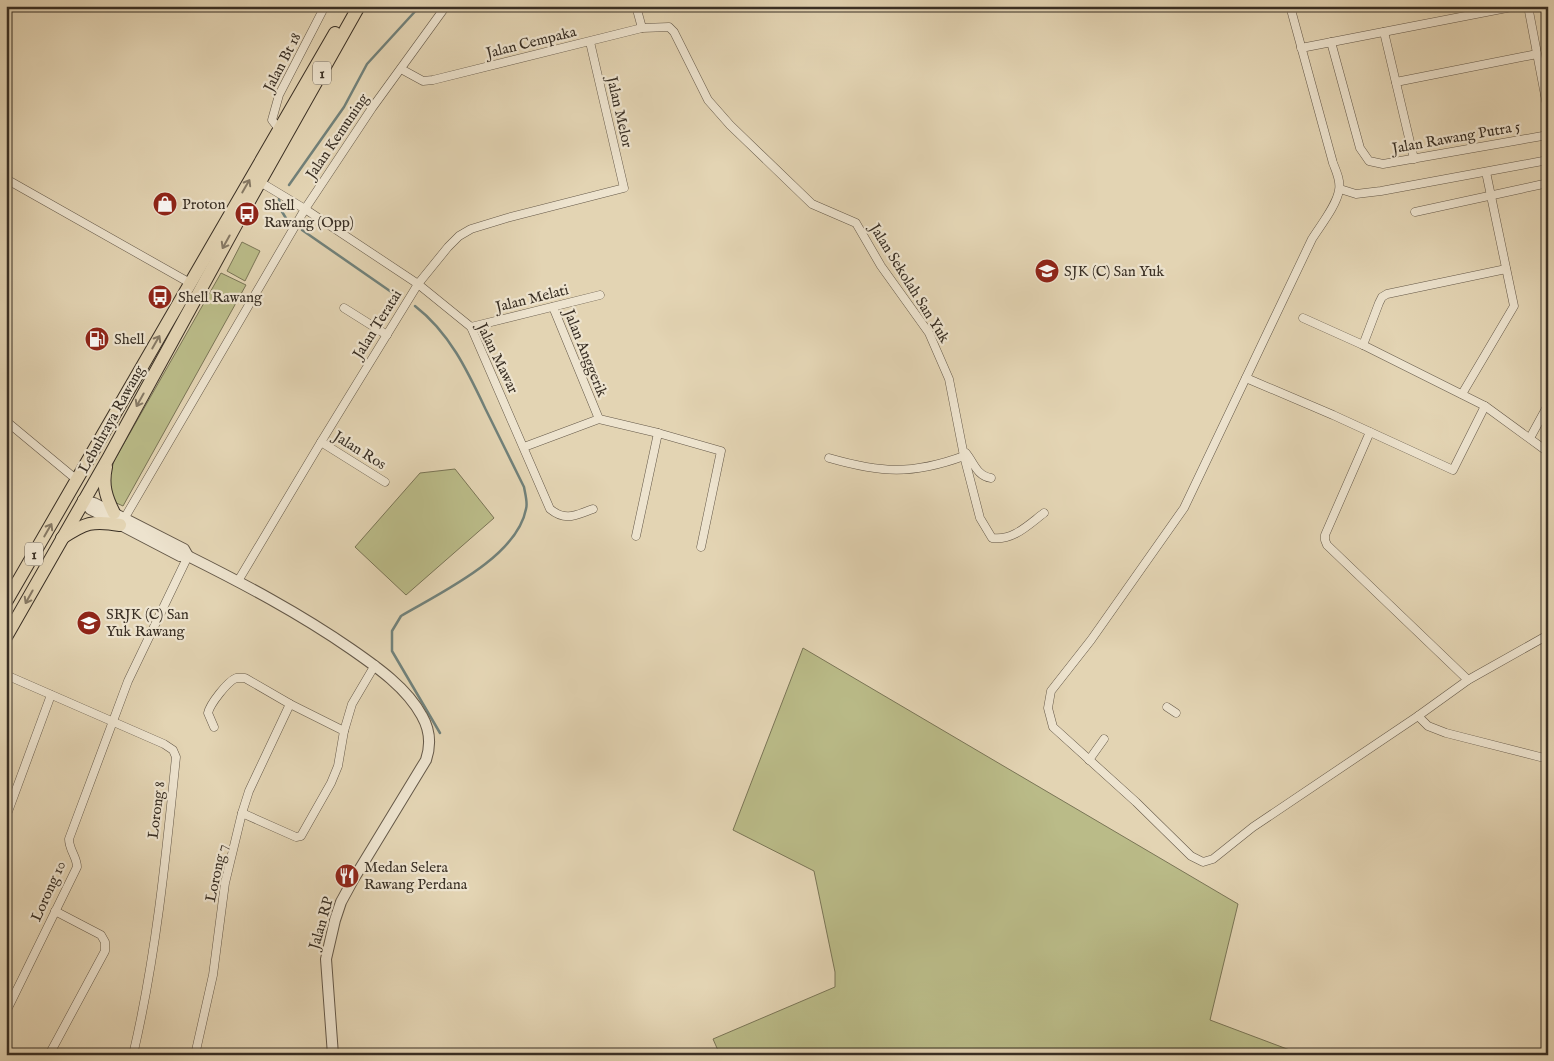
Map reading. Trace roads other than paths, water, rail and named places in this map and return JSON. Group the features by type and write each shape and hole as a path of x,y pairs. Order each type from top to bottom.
{"main road":[{"name":"Lebuhraya Rawang","path":"6,602 350,6"},
{"name":"Lebuhraya Rawang","path":"6,637 83,500 109,458 359,6"},
{"path":"61,539 86,524 119,519 106,498 104,488 104,478 109,458"},
{"path":"62,505 75,497 83,500 84,468"}],"street":[{"name":"Jalan Bt 18","path":"279,130 272,120 279,95 325,6"},
{"name":"Jalan Kemuning","path":"119,519 305,209 372,108 446,6"},
{"path":"636,6 642,28"},
{"path":"1290,6 1340,189 1334,204 1312,239 1184,508 1091,640 1051,691 1048,708 1053,727 1136,802 1191,856 1203,862 1212,859 1253,827 1468,680 1548,635"},
{"path":"1301,48 1517,6"},
{"path":"1528,6 1548,110"},
{"name":"Jalan Cempaka","path":"401,69 423,81 433,80 642,28 669,27"},
{"name":"Jalan Sekolah San Yuk","path":"669,27 674,32 708,100 730,126 812,204 856,223 881,266 929,333 940,355 948,379 980,518 992,538 1001,539 1020,531 1044,513"},
{"path":"1384,32 1414,159"},
{"name":"Jalan Melor","path":"590,42 624,188"},
{"name":"Jalan Rawang Putra 5","path":"1331,42 1360,148 1369,161 1383,164 1548,135"},
{"path":"1396,82 1537,54"},
{"path":"1340,189 1356,194 1382,191 1548,160"},
{"path":"1462,394 1514,306 1486,172"},
{"path":"6,178 190,283"},
{"name":"Jalan Mawar","path":"260,182 305,209 418,284 470,327 524,446 550,509 558,515 568,518 593,509"},
{"path":"1414,212 1548,183"},
{"name":"Jalan Teratai","path":"238,581 418,284 448,246 459,236 471,229 624,188"},
{"path":"1363,346 1379,303 1387,294 1506,269"},
{"name":"Jalan Melati","path":"470,327 600,295"},
{"name":"Jalan Anggerik","path":"524,446 599,419 553,307"},
{"path":"344,308 387,335"},
{"path":"1302,318 1485,406 1548,452"},
{"path":"1246,378 1453,470 1485,406"},
{"path":"1530,438 1548,405"},
{"path":"599,419 721,451 701,547"},
{"path":"6,421 77,480"},
{"path":"1370,432 1325,535 1325,540 1468,680"},
{"path":"636,536 658,433"},
{"name":"Jalan Ros","path":"321,442 385,482"},
{"path":"828,458 862,468 892,471 924,468 947,462 964,453 968,454 976,469 988,478 992,478"},
{"path":"83,500 94,503 180,556 188,556 299,615 375,665 352,704 344,730 338,766 331,783 301,836 296,836 242,813"},
{"name":"Lorong 10","path":"6,1012 77,868 77,862 70,851 69,839 128,681 188,556"},
{"name":"Jalan RP","path":"333,1055 326,959 335,920 341,902 353,880 426,760 430,747 423,718 415,705 375,665"},
{"name":"Lorong 8","path":"6,675 164,744 173,750 176,757 143,1012 133,1055"},
{"path":"214,727 208,712 210,706 230,682 237,678 245,678 290,704 344,730"},
{"path":"6,817 50,694"},
{"name":"Lorong 7","path":"195,1055 213,975 225,884 242,813 249,791 290,704"},
{"path":"1167,706 1176,713"},
{"path":"1418,716 1428,726 1446,733 1548,758"},
{"path":"1089,760 1104,739"},
{"path":"49,1055 105,951 102,936 55,911"},
{"path":"1546,1055 1548,1051"}],"waterway":[{"path":"289,185 344,107 367,64 420,6"},
{"path":"279,199 281,210 287,220"},
{"path":"302,230 400,298"},
{"path":"415,306 438,328 457,354 524,487 527,501 520,526 508,543 493,558 455,585 401,616 392,631 392,651 440,733"}],"place":[{"name":"Proton","path":"165,204"},
{"name":"Shell Rawang (Opp)","path":"247,214"},
{"name":"SJK (C) San Yuk","path":"1047,271"},
{"name":"Shell Rawang","path":"160,297"},
{"name":"Shell","path":"97,339"},
{"name":"SRJK (C) San Yuk Rawang","path":"89,623"},
{"name":"Medan Selera Rawang Perdana","path":"347,876"}]}
